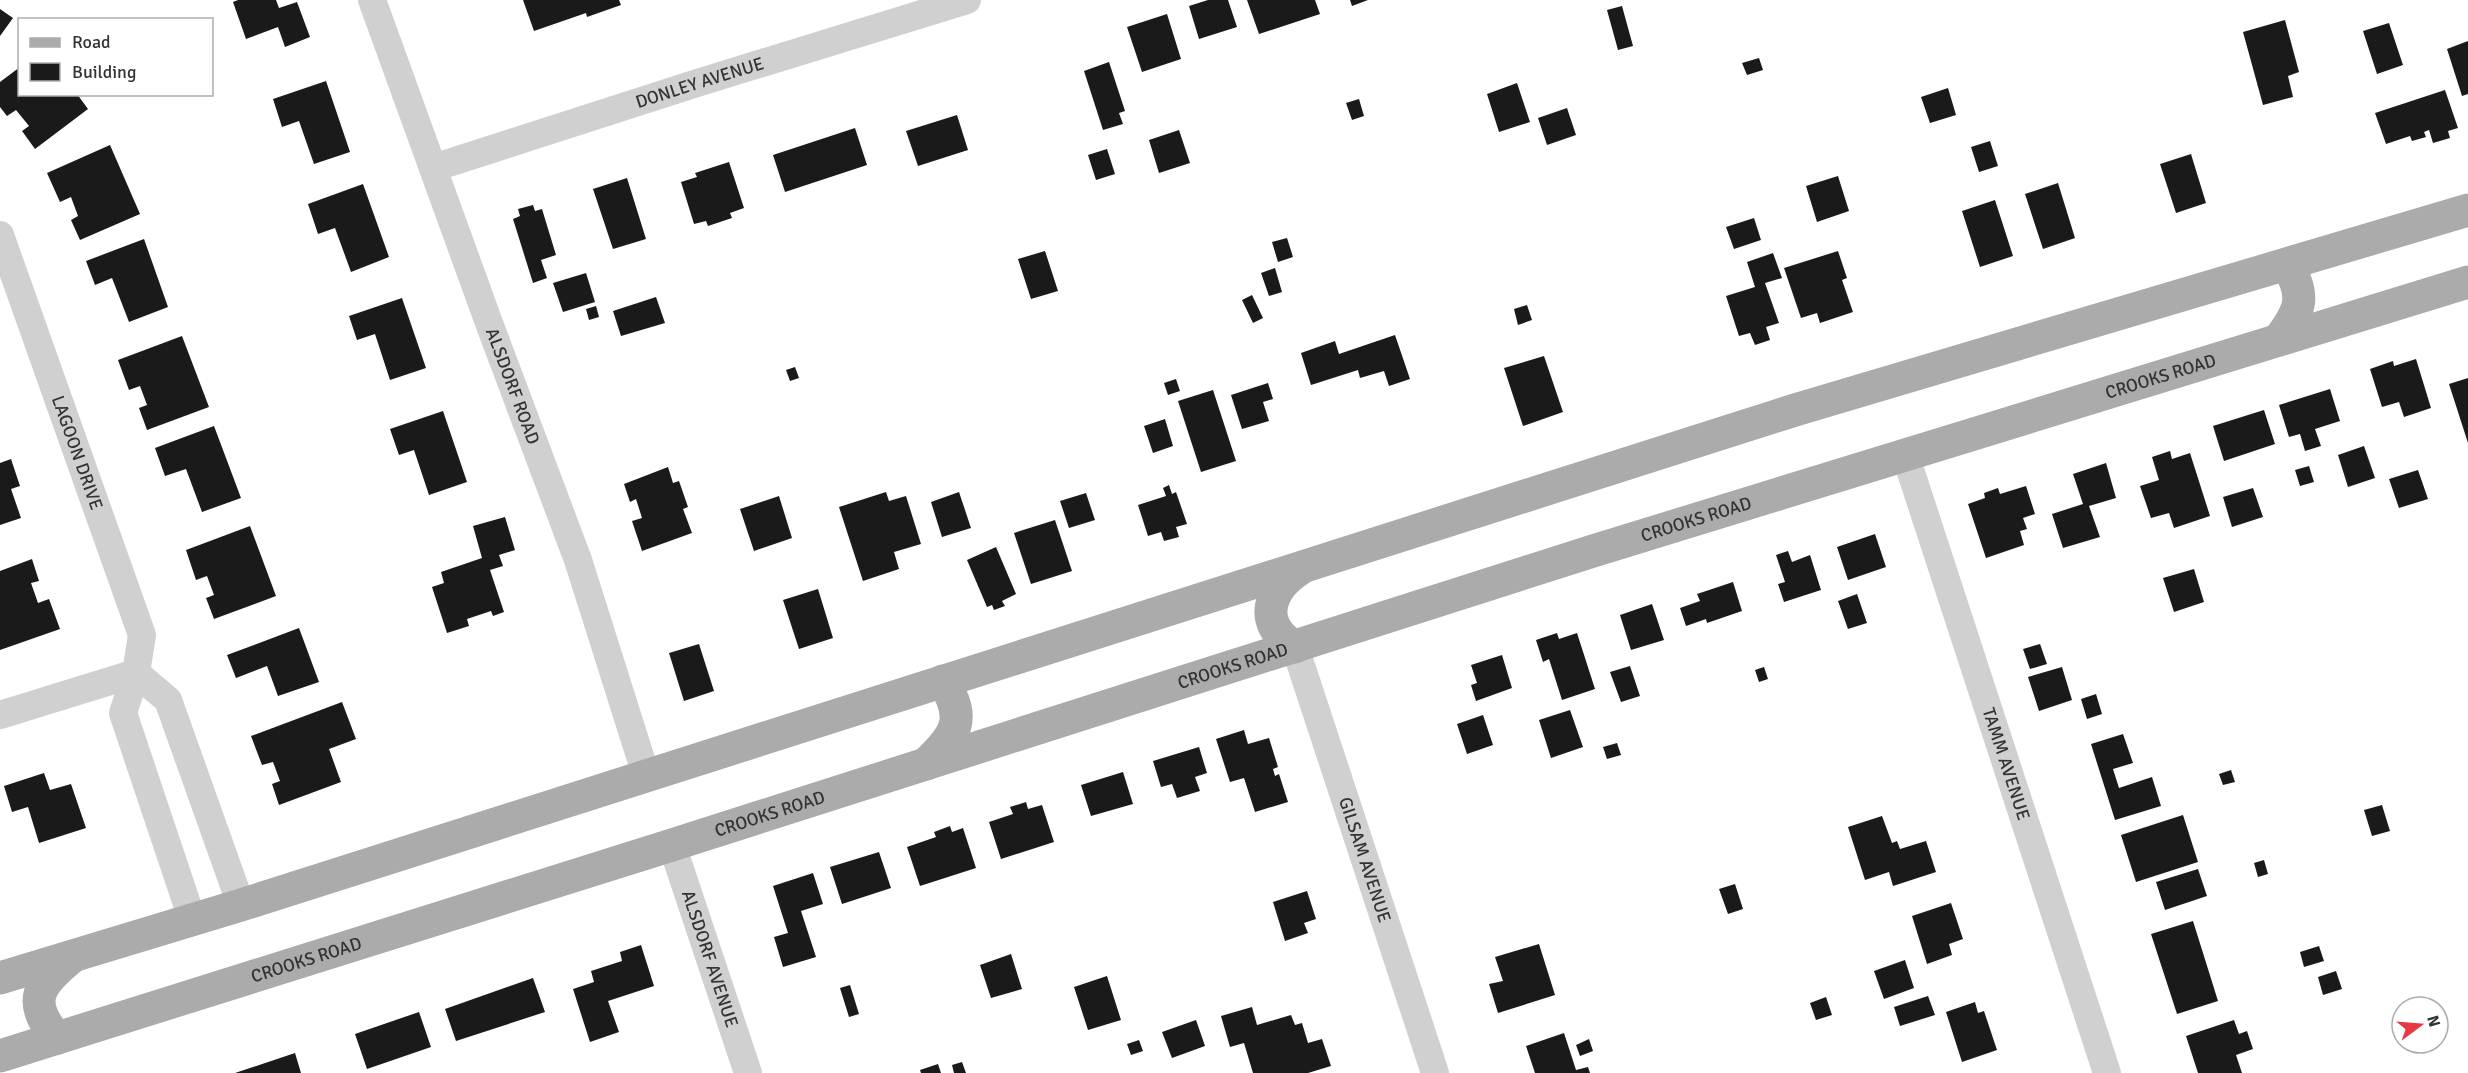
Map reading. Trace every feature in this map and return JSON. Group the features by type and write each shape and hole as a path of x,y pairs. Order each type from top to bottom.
{"main road":[{"path":"0,978 241,904 1795,410 2468,210"},
{"path":"2280,339 2299,307 2300,292 2296,279 2287,264"},
{"name":"CROOKS ROAD","path":"0,1056 1905,454 2468,282"},
{"path":"1295,646 1283,640 1275,629 1271,615 1272,602 1277,589 1286,578 1304,566"},
{"path":"926,764 950,740 957,722 956,706 943,681"},
{"path":"57,1038 45,1025 39,1010 40,994 48,977 75,954"}],"street":[{"name":"ALSDORF ROAD","path":"372,0 578,560 646,775"},
{"name":"DONLEY AVENUE","path":"433,168 694,84 967,0"},
{"name":"LAGOON DRIVE","path":"0,235 142,634 136,673 123,713 192,919"},
{"name":"TAMM AVENUE","path":"1905,454 2107,1073"},
{"name":"GILSAM AVENUE","path":"1295,646 1435,1073"},
{"path":"0,715 136,673 168,700 241,904"},
{"name":"ALSDORF AVENUE","path":"672,845 748,1073"}],"building":[{"path":"276,0 279,8 297,2 310,37 285,47 278,27 246,39 233,2"},
{"path":"523,0 619,0 621,5 587,17 586,13 534,31"},
{"path":"1208,0 1228,0 1237,27 1199,39 1189,6"},
{"path":"1247,0 1315,0 1320,14 1259,34"},
{"path":"1350,0 1368,0 1352,6"},
{"path":"1622,6 1633,46 1618,50 1607,10"},
{"path":"0,9 13,18 0,36"},
{"path":"1167,14 1181,59 1142,72 1127,27"},
{"path":"2285,20 2299,72 2288,76 2293,97 2263,105 2243,32"},
{"path":"2389,23 2403,65 2377,74 2363,31"},
{"path":"2468,41 2468,94 2462,96 2447,49"},
{"path":"1759,58 1763,70 1747,75 1742,63"},
{"path":"1109,62 1125,111 1119,113 1123,124 1103,130 1084,71"},
{"path":"18,68 18,96 78,96 88,109 35,149 22,131 29,126 16,110 7,116 0,107 0,82"},
{"path":"326,81 350,152 314,164 299,121 282,127 273,99"},
{"path":"1517,83 1530,122 1499,132 1487,94"},
{"path":"1948,88 1956,115 1930,123 1921,97"},
{"path":"2445,90 2458,128 2448,131 2450,138 2433,143 2429,130 2424,132 2426,137 2412,141 2410,136 2386,144 2375,113"},
{"path":"1359,99 1364,116 1352,120 1346,103"},
{"path":"1567,108 1576,135 1547,145 1538,118"},
{"path":"957,115 968,150 918,166 906,131"},
{"path":"855,128 867,165 785,192 773,155"},
{"path":"1179,130 1190,163 1159,173 1149,140"},
{"path":"1990,141 1998,166 1979,172 1971,147"},
{"path":"110,145 140,214 80,240 71,220 78,216 71,197 60,202 47,173"},
{"path":"1107,149 1115,174 1096,180 1088,155"},
{"path":"2191,154 2206,203 2176,213 2160,164"},
{"path":"729,162 744,208 730,213 732,218 708,226 706,221 694,224 681,182 697,177 695,173"},
{"path":"1838,176 1849,211 1817,222 1806,186"},
{"path":"627,178 646,239 613,249 593,189"},
{"path":"2058,183 2075,238 2043,249 2025,194"},
{"path":"363,184 389,257 351,272 335,228 318,234 308,204"},
{"path":"1995,200 2013,256 1980,267 1962,211"},
{"path":"533,205 535,211 542,209 556,255 541,260 547,278 533,283 513,219 520,216 518,209"},
{"path":"1754,218 1761,240 1734,249 1726,227"},
{"path":"1287,238 1293,257 1278,262 1272,242"},
{"path":"144,239 168,307 129,322 112,278 95,285 86,261"},
{"path":"1045,251 1058,291 1031,299 1018,259"},
{"path":"1838,251 1847,278 1842,280 1853,312 1820,323 1817,313 1801,318 1784,268"},
{"path":"1773,253 1782,278 1765,283 1779,323 1766,327 1770,340 1755,345 1750,333 1739,336 1726,296 1755,287 1747,262"},
{"path":"1275,268 1282,292 1269,296 1261,273"},
{"path":"586,273 595,302 563,312 553,283"},
{"path":"1252,295 1263,318 1253,323 1242,300"},
{"path":"656,297 665,323 621,336 613,311"},
{"path":"402,298 426,368 390,380 375,334 357,340 349,316"},
{"path":"1527,305 1532,320 1518,325 1514,309"},
{"path":"596,306 599,317 589,320 586,309"},
{"path":"1395,335 1410,379 1389,386 1384,371 1360,378 1358,370 1311,385 1301,353 1335,341 1339,354"},
{"path":"182,336 209,407 147,430 139,408 147,405 140,386 129,390 118,360"},
{"path":"1544,356 1563,412 1523,426 1504,368"},
{"path":"2416,359 2431,408 2404,417 2399,402 2382,407 2370,369 2393,361 2394,366"},
{"path":"795,367 799,378 790,381 786,370"},
{"path":"2468,378 2468,443 2449,384"},
{"path":"1176,379 1180,391 1168,395 1164,383"},
{"path":"1268,383 1273,399 1263,402 1269,421 1242,429 1231,395"},
{"path":"2330,389 2340,421 2315,429 2321,446 2305,451 2300,434 2289,437 2279,405"},
{"path":"1213,390 1236,461 1201,472 1178,401"},
{"path":"2264,410 2275,444 2224,461 2213,426"},
{"path":"443,411 467,482 429,495 414,450 399,455 390,429"},
{"path":"1165,419 1173,446 1153,453 1144,426"},
{"path":"214,426 241,498 202,512 186,469 165,476 155,448"},
{"path":"2364,446 2375,478 2348,487 2338,455"},
{"path":"2170,451 2172,459 2190,453 2210,516 2174,528 2169,513 2151,518 2140,486 2159,480 2152,457"},
{"path":"11,459 20,486 11,489 21,518 0,525 0,463"},
{"path":"2106,463 2116,498 2089,506 2100,537 2063,548 2052,514 2083,504 2073,474"},
{"path":"2309,466 2314,482 2300,486 2295,470"},
{"path":"668,467 673,483 679,481 688,507 683,509 692,533 642,551 632,521 642,518 636,499 630,502 624,484"},
{"path":"2418,470 2428,499 2399,508 2389,479"},
{"path":"1169,485 1172,494 1176,492 1187,524 1176,527 1179,537 1164,541 1161,532 1148,536 1138,505 1166,496 1163,488"},
{"path":"2026,486 2035,514 2023,518 2027,529 2020,531 2024,545 1986,558 1968,504 1985,498 1984,493 1998,488 2000,494"},
{"path":"2253,488 2263,517 2232,527 2223,497"},
{"path":"886,492 889,501 906,496 921,544 894,552 899,569 863,581 839,507"},
{"path":"959,492 971,528 942,537 931,502"},
{"path":"1086,493 1095,520 1069,528 1060,501"},
{"path":"779,496 792,538 754,551 740,509"},
{"path":"505,517 515,550 499,555 503,566 490,570 504,612 493,616 491,611 467,619 469,626 447,633 432,587 444,583 441,572 482,558 473,526"},
{"path":"1055,520 1072,571 1031,584 1014,533"},
{"path":"250,526 276,596 214,619 206,598 214,595 207,576 196,580 186,550"},
{"path":"1875,534 1886,567 1848,580 1837,547"},
{"path":"996,547 1016,594 1002,601 1005,606 994,610 992,605 987,607 967,560"},
{"path":"1788,551 1792,562 1810,555 1821,590 1784,602 1778,584 1785,582 1776,555"},
{"path":"32,559 39,581 31,583 38,603 49,599 60,629 0,650 0,571"},
{"path":"2194,569 2204,602 2174,612 2163,578"},
{"path":"1733,582 1742,611 1707,623 1706,619 1686,626 1680,608 1700,601 1697,594"},
{"path":"818,589 833,638 799,649 783,600"},
{"path":"1857,594 1867,623 1848,629 1838,601"},
{"path":"1652,604 1664,640 1631,650 1620,615"},
{"path":"299,628 319,682 278,696 267,666 236,678 227,655"},
{"path":"1557,633 1559,639 1577,633 1595,689 1562,700 1549,659 1543,662 1536,640"},
{"path":"699,644 714,691 684,701 669,653"},
{"path":"2040,644 2047,664 2030,669 2023,649"},
{"path":"1502,655 1512,688 1476,701 1471,685 1477,683 1471,665"},
{"path":"1630,666 1640,696 1621,702 1610,672"},
{"path":"1764,667 1768,679 1759,682 1755,670"},
{"path":"2062,667 2072,700 2039,711 2028,677"},
{"path":"2096,694 2102,714 2087,719 2081,699"},
{"path":"342,702 356,739 329,749 341,782 279,805 272,784 280,781 273,762 262,765 251,736"},
{"path":"1570,710 1583,747 1551,758 1539,720"},
{"path":"1483,715 1493,745 1467,754 1457,724"},
{"path":"1244,730 1248,744 1269,738 1278,767 1273,769 1275,776 1279,774 1288,802 1255,812 1244,778 1230,782 1216,739"},
{"path":"2123,734 2133,763 2113,769 2119,788 2152,777 2161,806 2115,820 2091,744"},
{"path":"1617,743 1621,755 1607,759 1603,747"},
{"path":"1199,747 1207,773 1195,777 1200,791 1177,798 1172,784 1161,787 1153,761"},
{"path":"2231,770 2235,782 2223,785 2219,774"},
{"path":"1123,772 1133,804 1091,816 1081,785"},
{"path":"44,773 50,790 71,784 86,828 39,843 28,807 12,812 4,786"},
{"path":"1026,802 1028,809 1042,805 1054,842 1001,859 989,822 1013,814 1010,807"},
{"path":"2382,805 2390,831 2372,836 2364,810"},
{"path":"2183,815 2198,862 2136,882 2121,835"},
{"path":"1882,816 1892,843 1897,841 1900,849 1926,841 1936,872 1893,886 1889,872 1865,880 1848,827"},
{"path":"950,826 952,832 963,828 976,868 920,886 907,847 936,837 934,832"},
{"path":"879,852 891,888 842,904 830,867"},
{"path":"2264,860 2268,874 2258,877 2254,863"},
{"path":"2198,869 2207,896 2165,910 2156,882"},
{"path":"813,873 823,904 801,911 816,957 783,967 774,937 788,933 773,886"},
{"path":"1735,884 1743,909 1728,914 1719,889"},
{"path":"1307,891 1316,919 1304,923 1308,933 1285,941 1273,902"},
{"path":"1951,903 1963,939 1949,944 1952,955 1927,964 1912,916"},
{"path":"2193,921 2218,1001 2177,1014 2151,934"},
{"path":"1539,944 1555,995 1498,1013 1489,984 1503,981 1495,957"},
{"path":"641,945 654,986 608,1001 619,1032 590,1042 573,989 594,982 591,971 622,961 620,952"},
{"path":"2319,946 2324,961 2304,967 2300,952"},
{"path":"1011,954 1022,989 991,998 980,965"},
{"path":"1905,960 1914,988 1884,999 1874,971"},
{"path":"2336,971 2342,989 2323,995 2318,977"},
{"path":"1107,976 1121,1020 1088,1030 1074,987"},
{"path":"533,978 545,1012 456,1041 445,1009"},
{"path":"850,985 859,1014 849,1017 840,988"},
{"path":"1928,996 1935,1015 1900,1026 1894,1007"},
{"path":"1826,997 1832,1015 1816,1020 1810,1003"},
{"path":"1975,1002 1978,1013 1984,1011 1997,1050 1962,1062 1946,1012"},
{"path":"1252,1007 1257,1025 1291,1015 1295,1025 1302,1023 1308,1043 1322,1039 1331,1066 1308,1073 1253,1073 1244,1043 1230,1047 1221,1016"},
{"path":"419,1012 431,1047 367,1069 355,1034"},
{"path":"1196,1020 1205,1046 1172,1058 1162,1032"},
{"path":"2234,1020 2239,1034 2247,1031 2253,1049 2236,1055 2242,1073 2198,1073 2186,1036"},
{"path":"1564,1033 1576,1070 1588,1067 1590,1073 1535,1073 1526,1046"},
{"path":"1589,1039 1593,1051 1580,1056 1576,1045"},
{"path":"1139,1040 1143,1051 1131,1055 1127,1044"},
{"path":"295,1053 301,1073 235,1073"},
{"path":"962,1062 966,1073 954,1073 952,1065"},
{"path":"938,1064 941,1073 921,1073 920,1070"}]}
